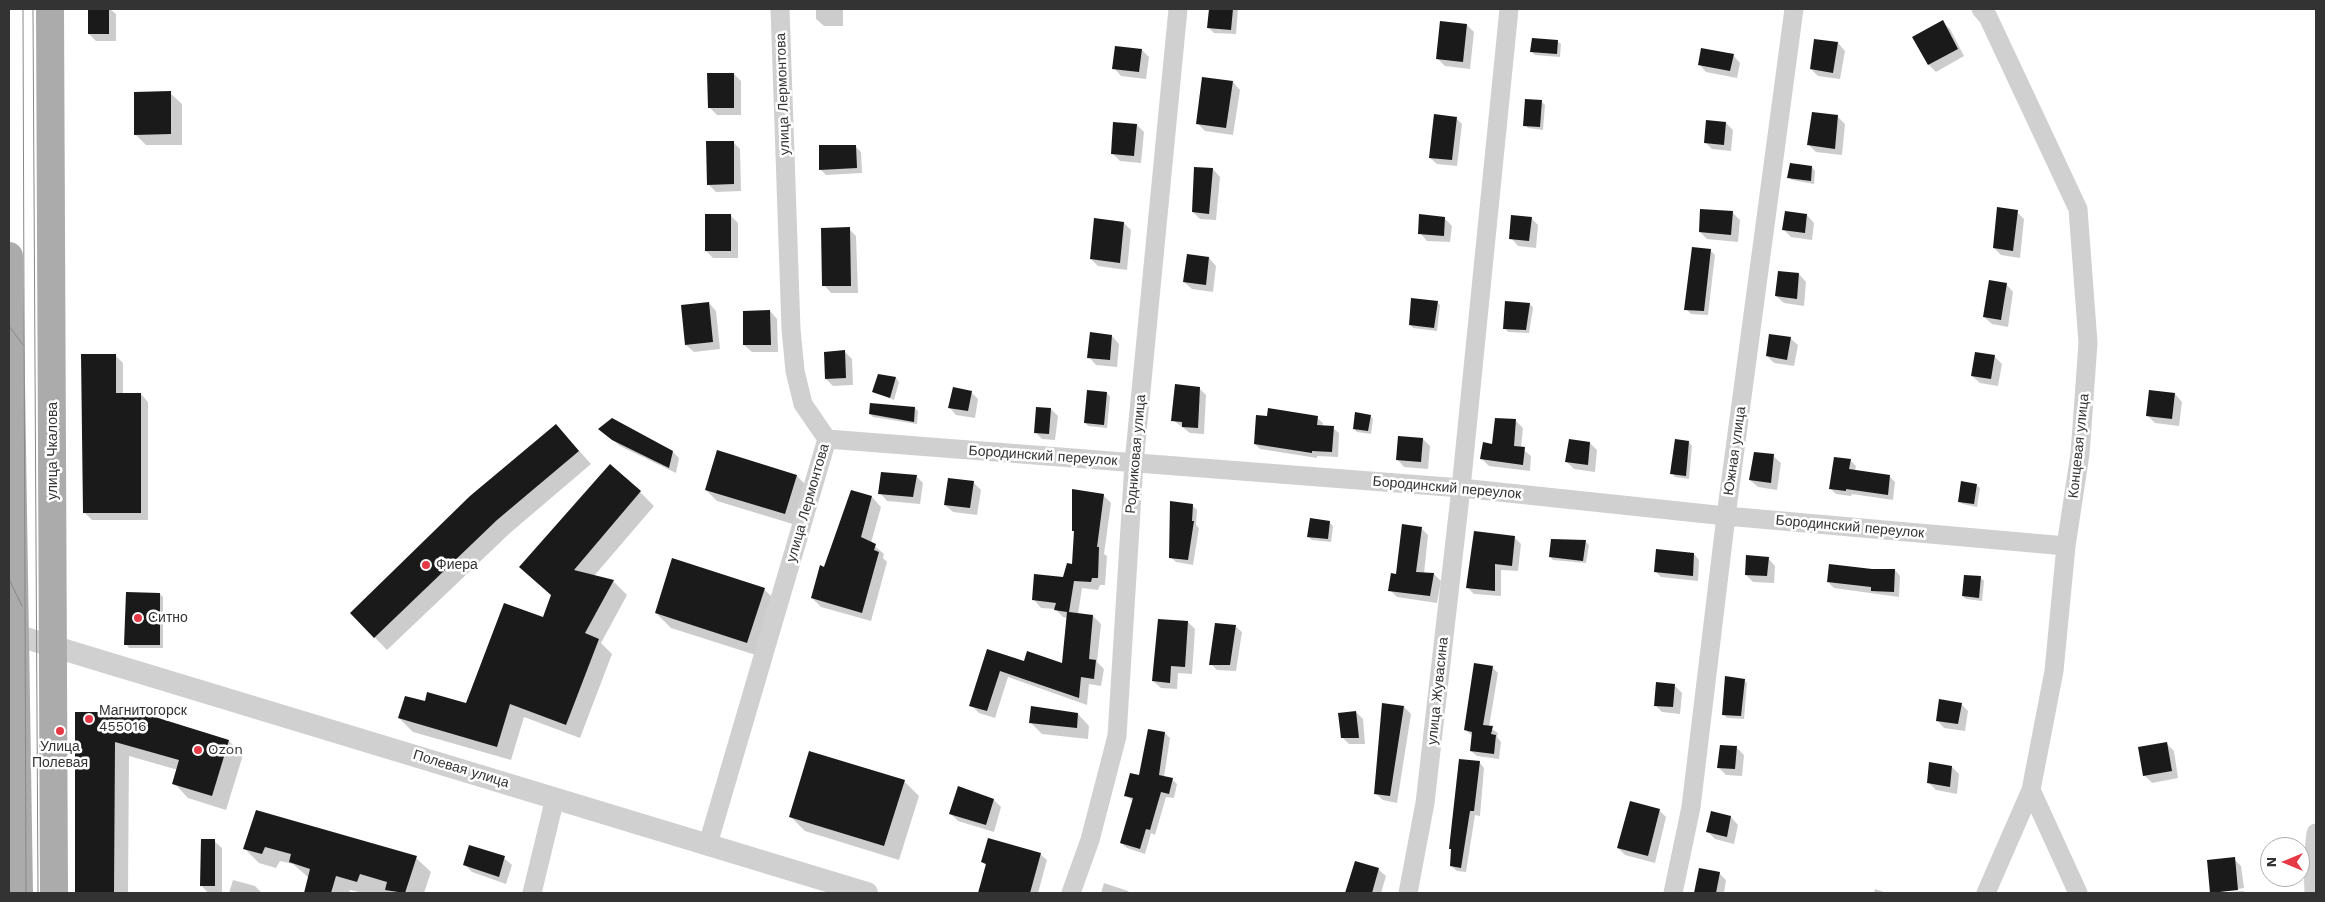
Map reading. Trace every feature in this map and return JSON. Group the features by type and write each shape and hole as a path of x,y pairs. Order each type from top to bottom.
{"main road":[{"name":"улица Чкалова","path":"50,9 54,893"},
{"path":"9,256 11,634 19,893"}],"street":[{"name":"улица Лермонтова","path":"708,844 827,439 803,404 795,371 791,330 780,9"},
{"name":"Родниковая улица","path":"1071,893 1090,840 1117,736 1134,463 1178,9"},
{"name":"улица Жувасина","path":"1408,893 1425,803 1461,488 1509,9"},
{"name":"Южная улица","path":"1672,893 1691,807 1726,516 1794,9"},
{"name":"Концевая улица","path":"1981,9 1988,17 2078,209 2088,342 2080,454 2066,546 2054,670 2031,790 1986,893"},
{"name":"Бородинский переулок","path":"827,439 1461,488 1726,516 2066,546"},
{"name":"Полевая улица","path":"11,634 868,893"},
{"path":"2031,790 2078,893"},
{"path":"532,893 555,798"},
{"path":"2314,893 2313,861 2316,833"}],"building":[{"path":"88,9 109,9 109,34 88,34"},
{"path":"1209,9 1233,9 1231,30 1207,28"},
{"path":"1943,20 1958,49 1928,65 1912,37"},
{"path":"1440,21 1467,24 1463,62 1436,59"},
{"path":"1532,38 1558,40 1557,54 1530,52"},
{"path":"1814,39 1838,42 1833,73 1810,69"},
{"path":"1115,46 1142,49 1139,72 1112,69"},
{"path":"1701,48 1734,54 1730,71 1698,65"},
{"path":"707,73 734,73 734,108 708,108"},
{"path":"1202,77 1233,81 1226,128 1196,124"},
{"path":"171,91 171,134 134,135 134,92"},
{"path":"1525,99 1542,100 1540,127 1523,126"},
{"path":"1812,112 1838,115 1835,149 1807,145"},
{"path":"1434,114 1457,117 1452,160 1429,158"},
{"path":"1706,120 1726,122 1724,145 1704,143"},
{"path":"1113,122 1137,124 1134,156 1111,154"},
{"path":"706,141 734,141 734,184 707,185"},
{"path":"819,145 856,145 857,168 819,170"},
{"path":"1790,163 1812,166 1811,181 1787,178"},
{"path":"1194,167 1213,168 1209,214 1192,212"},
{"path":"1997,207 2018,210 2013,251 1993,248"},
{"path":"1700,209 1733,211 1731,235 1699,232"},
{"path":"1785,211 1807,214 1805,233 1782,230"},
{"path":"705,214 731,214 731,251 705,251"},
{"path":"1419,214 1445,217 1444,236 1418,234"},
{"path":"1511,215 1532,217 1529,241 1509,239"},
{"path":"1094,218 1124,222 1120,263 1090,259"},
{"path":"850,227 851,286 822,286 821,228"},
{"path":"1692,247 1711,249 1704,311 1684,310"},
{"path":"1187,254 1209,257 1206,285 1183,282"},
{"path":"1778,271 1799,273 1797,299 1775,296"},
{"path":"1989,280 2007,283 2001,320 1983,317"},
{"path":"1411,298 1438,301 1434,328 1409,325"},
{"path":"1505,301 1530,303 1526,330 1503,329"},
{"path":"709,302 713,342 685,345 681,305"},
{"path":"770,310 771,345 743,345 743,311"},
{"path":"1090,332 1112,335 1110,360 1087,358"},
{"path":"1769,334 1791,337 1787,360 1766,356"},
{"path":"845,350 846,378 825,379 824,352"},
{"path":"1975,352 1995,355 1991,379 1971,376"},
{"path":"81,354 116,354 116,393 141,393 141,513 83,513"},
{"path":"878,374 896,377 890,398 872,392"},
{"path":"1175,384 1200,387 1198,428 1182,427 1182,422 1171,421"},
{"path":"953,387 972,391 968,411 948,408"},
{"path":"1087,390 1107,392 1104,425 1084,423"},
{"path":"2149,390 2175,393 2172,419 2146,416"},
{"path":"870,403 915,407 914,422 869,414"},
{"path":"1036,407 1051,408 1049,434 1034,433"},
{"path":"1268,408 1318,416 1317,425 1334,426 1332,452 1312,451 1312,453 1254,444 1256,415 1267,416"},
{"path":"1355,412 1371,415 1368,431 1353,429"},
{"path":"612,418 673,451 669,468 612,440 598,429"},
{"path":"1495,418 1516,419 1514,446 1525,447 1523,465 1480,459 1483,442 1492,444"},
{"path":"556,424 579,451 497,520 374,638 350,613 470,496"},
{"path":"1398,436 1423,438 1421,462 1396,460"},
{"path":"1569,439 1590,442 1588,465 1565,462"},
{"path":"1675,439 1689,441 1686,476 1670,474"},
{"path":"717,450 797,475 785,514 705,490"},
{"path":"1754,452 1774,454 1771,483 1749,480"},
{"path":"1834,457 1851,459 1849,469 1890,475 1888,495 1846,489 1846,491 1829,489"},
{"path":"610,464 641,491 574,570 614,580 585,633 599,639 566,725 510,704 497,747 398,718 405,696 425,701 427,692 466,703 504,603 543,617 551,595 519,567"},
{"path":"881,472 917,475 913,497 878,494"},
{"path":"948,478 974,481 970,508 944,505"},
{"path":"1961,481 1977,484 1974,504 1958,502"},
{"path":"1072,489 1104,494 1097,547 1099,547 1098,578 1092,578 1091,582 1074,581 1069,612 1093,615 1089,659 1096,660 1094,679 1081,677 1079,698 1000,671 987,711 969,706 987,649 1024,661 1027,651 1062,663 1067,612 1054,610 1056,603 1032,600 1034,574 1063,577 1067,563 1072,564 1074,531 1072,531"},
{"path":"851,490 872,496 861,537 876,544 874,550 879,552 862,613 811,598 820,565 824,567"},
{"path":"1170,501 1193,504 1192,521 1194,521 1188,560 1169,558"},
{"path":"1310,518 1330,521 1328,539 1307,537"},
{"path":"1402,524 1422,527 1416,572 1434,573 1430,596 1388,591 1391,573 1396,574"},
{"path":"1474,531 1515,536 1512,566 1495,564 1495,591 1466,588"},
{"path":"1551,539 1586,540 1583,561 1549,557"},
{"path":"1656,549 1694,553 1693,576 1654,572"},
{"path":"1746,555 1769,557 1767,576 1745,575"},
{"path":"672,558 765,588 747,643 655,613"},
{"path":"1829,564 1872,569 1895,569 1894,592 1871,591 1871,587 1827,582"},
{"path":"1964,575 1981,576 1979,598 1962,596"},
{"path":"126,592 160,593 160,645 124,645"},
{"path":"1158,619 1188,621 1185,667 1171,666 1170,683 1152,681"},
{"path":"1215,623 1236,625 1230,665 1209,665"},
{"path":"1474,663 1493,666 1483,725 1493,726 1491,734 1496,735 1494,754 1470,751 1472,732 1464,730"},
{"path":"1725,676 1745,679 1741,716 1722,715"},
{"path":"1656,682 1675,684 1673,707 1654,706"},
{"path":"1939,699 1962,703 1958,724 1936,721"},
{"path":"1382,703 1404,706 1390,796 1374,794"},
{"path":"1031,706 1078,713 1077,728 1029,723"},
{"path":"1356,711 1359,738 1341,738 1338,713"},
{"path":"75,712 139,712 229,740 212,796 172,784 179,760 115,742 114,892 75,893"},
{"path":"1148,729 1165,732 1159,775 1173,778 1169,794 1161,792 1150,830 1146,829 1140,849 1120,843 1133,798 1124,796 1130,773 1139,775"},
{"path":"2167,742 2172,771 2143,776 2138,747"},
{"path":"1720,745 1737,746 1735,769 1717,768"},
{"path":"809,751 905,780 884,846 789,817"},
{"path":"1459,759 1480,761 1474,811 1470,811 1461,868 1450,866 1451,849 1449,849"},
{"path":"1929,762 1952,766 1950,787 1927,783"},
{"path":"958,786 994,799 986,825 949,814"},
{"path":"1630,801 1660,809 1648,856 1617,848"},
{"path":"256,810 417,856 405,893 385,890 387,882 360,874 357,882 336,876 331,893 304,893 310,869 289,862 291,854 265,847 262,854 243,849"},
{"path":"1711,811 1731,816 1727,837 1706,832"},
{"path":"988,838 1041,853 1030,893 978,893 986,864 981,862"},
{"path":"201,839 215,839 215,886 200,886"},
{"path":"469,845 505,856 499,877 463,865"},
{"path":"2235,857 2238,890 2210,893 2207,860"},
{"path":"1355,861 1379,868 1372,893 1345,893"},
{"path":"1699,868 1720,872 1716,893 1694,893"}],"tram line":[{"path":"23,9 26,893"},
{"path":"33,9 38,893"},
{"path":"9,326 23,345"},
{"path":"9,579 22,606"}],"place":[{"name":"Фиера","path":"426,565"},
{"name":"Ситно","path":"138,618"},
{"name":"Магнитогорск 455016","path":"89,719"},
{"name":"Улица Полевая","path":"60,731"},
{"name":"Ozon","path":"198,750"}]}
